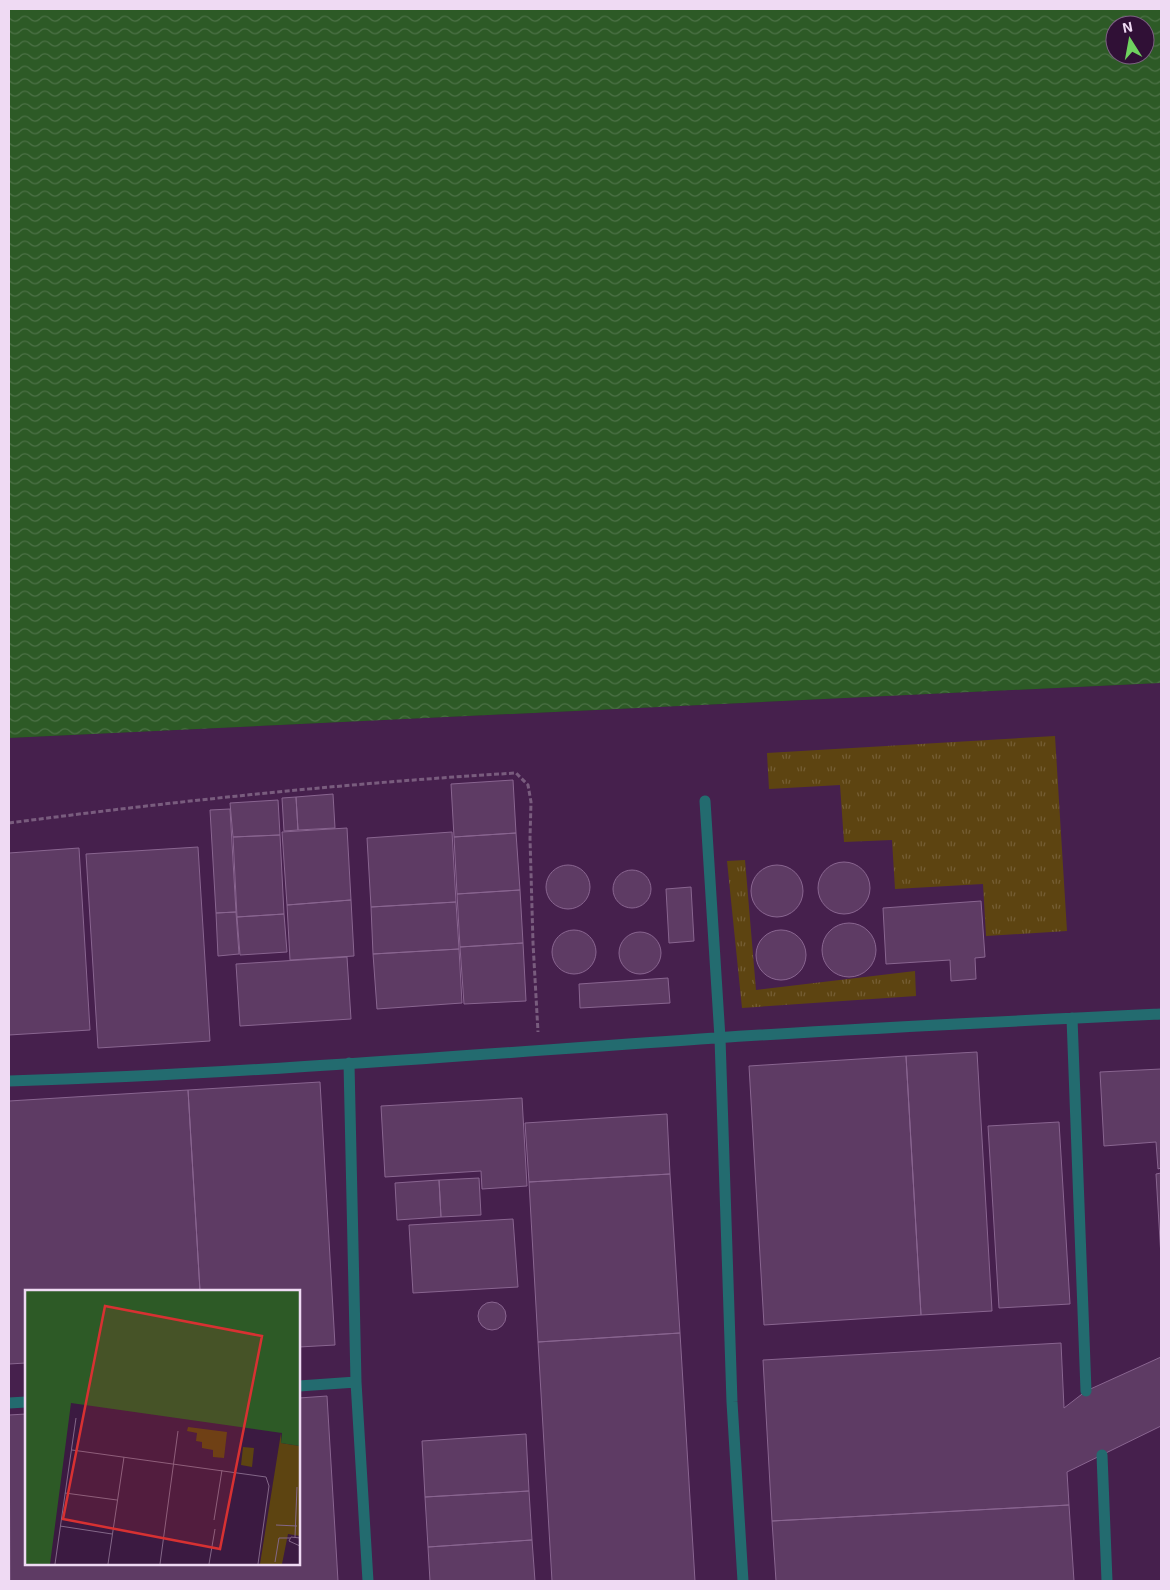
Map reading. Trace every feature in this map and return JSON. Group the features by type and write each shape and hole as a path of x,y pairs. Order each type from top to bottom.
{"lane":[{"path":"705,802 720,1038 732,1402 743,1581"},
{"path":"9,1080 94,1078 720,1038 1161,1014"},
{"path":"1072,1018 1086,1390"},
{"path":"349,1063 356,1382 368,1581"},
{"path":"300,1386 356,1382"},
{"path":"9,1404 25,1402"},
{"path":"1102,1455 1107,1581"}],"path":[{"path":"9,823 165,803 422,778 516,773 528,785 532,802 530,838 539,1051"}],"shaded area":[{"path":"1161,683 1161,1581 9,1581 9,738"}],"green space":[{"path":"1055,736 1067,931 986,936 983,884 895,889 892,840 844,842 840,785 769,789 767,753"},
{"path":"745,860 756,990 915,971 916,996 742,1008 727,861"}],"water":[{"path":"9,9 1161,9 1161,683 9,738"}],"building":[{"path":"513,780 516,833 454,837 451,784"},
{"path":"333,794 335,828 298,830 296,797"},
{"path":"296,797 298,830 284,831 282,798"},
{"path":"278,800 280,835 233,837 230,803"},
{"path":"230,809 236,912 216,913 210,810"},
{"path":"347,828 351,900 287,905 282,832"},
{"path":"452,832 456,902 371,907 367,838"},
{"path":"516,833 520,890 457,894 454,837"},
{"path":"280,835 284,914 237,917 233,837"},
{"path":"198,847 210,1041 98,1048 86,854"},
{"path":"79,848 90,1030 9,1035 9,853"},
{"path":"839,862 849,862 863,869 870,883 870,893 863,907 849,914 839,914 829,910 822,903 818,893 818,883 822,873 829,866"},
{"path":"564,865 572,865 584,871 590,887 584,903 572,909 564,909 552,903 546,891 546,883 552,871"},
{"path":"777,865 791,869 799,877 803,891 799,905 791,913 777,917 763,913 755,905 751,891 755,877 763,869"},
{"path":"632,870 645,876 651,889 645,902 632,908 619,902 613,889 619,876"},
{"path":"691,887 694,941 669,943 666,889"},
{"path":"520,890 523,943 460,947 457,894"},
{"path":"351,900 354,956 290,960 287,905"},
{"path":"981,901 985,957 975,958 976,979 951,981 950,960 886,964 883,908"},
{"path":"456,902 459,949 373,954 371,907"},
{"path":"236,912 239,954 218,956 216,913"},
{"path":"284,914 287,952 240,955 237,917"},
{"path":"849,923 868,931 876,950 868,969 849,977 830,969 822,950 830,931"},
{"path":"570,930 578,930 590,936 596,952 590,968 578,974 570,974 558,968 552,956 552,948 558,936"},
{"path":"776,930 786,930 799,937 806,950 806,960 799,973 786,980 776,980 767,976 760,969 756,960 756,950 760,941 767,934"},
{"path":"640,932 655,938 661,953 655,968 640,974 625,968 619,953 625,938"},
{"path":"523,943 526,1001 464,1004 460,947"},
{"path":"459,949 462,1003 377,1009 373,954"},
{"path":"347,957 351,1019 240,1026 236,964"},
{"path":"668,978 670,1003 580,1008 579,984"},
{"path":"977,1052 992,1311 921,1315 906,1056"},
{"path":"906,1056 921,1315 764,1325 749,1066"},
{"path":"1161,1069 1161,1168 1158,1169 1156,1142 1104,1146 1100,1072"},
{"path":"320,1082 335,1345 300,1347 300,1290 200,1290 188,1090"},
{"path":"188,1090 200,1290 25,1290 25,1363 9,1364 9,1101"},
{"path":"522,1098 527,1186 482,1189 481,1171 385,1177 381,1106"},
{"path":"667,1114 670,1174 529,1182 525,1123"},
{"path":"1059,1122 1070,1304 999,1308 988,1126"},
{"path":"1161,1173 1161,1257 1156,1174"},
{"path":"670,1174 680,1333 538,1342 529,1182"},
{"path":"479,1178 481,1215 441,1217 439,1180"},
{"path":"439,1180 441,1217 397,1220 395,1183"},
{"path":"513,1219 518,1287 413,1293 409,1225"},
{"path":"492,1302 502,1306 506,1316 502,1326 492,1330 482,1326 478,1316 482,1306"},
{"path":"680,1333 695,1581 552,1581 538,1342"},
{"path":"1061,1343 1064,1408 1086,1391 1161,1357 1161,1426 1067,1472 1069,1505 772,1521 763,1360"},
{"path":"327,1396 338,1581 10,1581 9,1415 25,1414 25,1565 300,1565 300,1398"},
{"path":"526,1434 529,1491 425,1497 422,1441"},
{"path":"529,1491 532,1540 428,1547 425,1497"},
{"path":"1069,1505 1074,1581 776,1581 772,1521"},
{"path":"532,1540 535,1581 430,1581 428,1547"}]}
